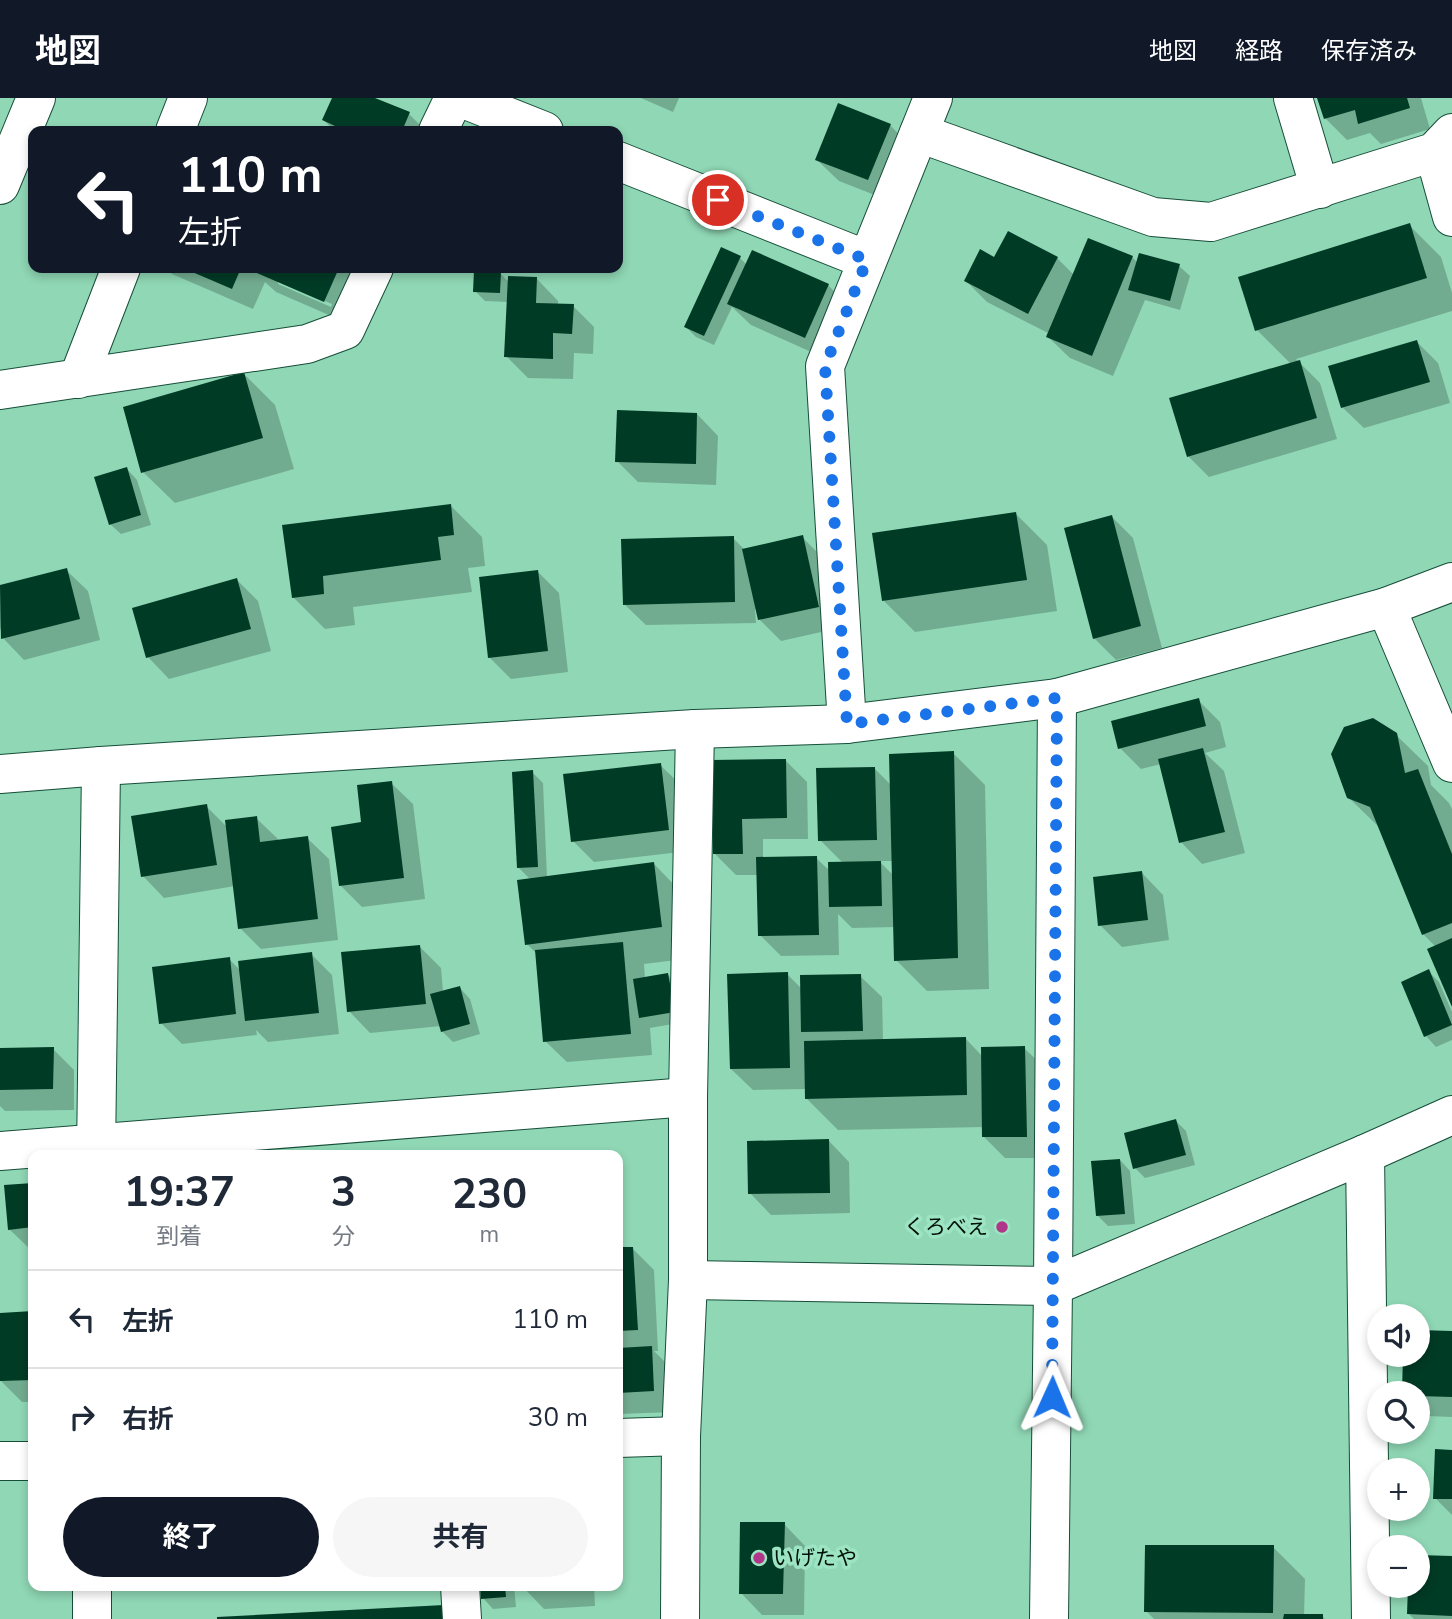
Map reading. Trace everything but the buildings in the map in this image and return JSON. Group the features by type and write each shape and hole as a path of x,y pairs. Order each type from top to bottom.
{"street":[{"path":"0,185 36,98"},
{"path":"177,126 188,98"},
{"path":"440,126 454,98"},
{"path":"460,98 531,126"},
{"path":"847,724 825,366 933,98"},
{"path":"1293,98 1320,188"},
{"path":"919,133 1153,216 1211,222 1320,188 1443,143 1452,217"},
{"path":"623,162 867,260"},
{"path":"78,379 119,273"},
{"path":"0,390 307,344 345,330 372,273"},
{"path":"0,774 695,729 847,724 1057,698 1386,607 1452,582"},
{"path":"1386,607 1452,763"},
{"path":"1049,1619 1057,698"},
{"path":"680,1619 681,1436 688,1280 688,1097 695,729"},
{"path":"96,1149 101,766"},
{"path":"48,1150 96,1149 688,1097"},
{"path":"688,1280 1053,1286 1452,1115"},
{"path":"0,1151 28,1150"},
{"path":"1365,1154 1371,1619"},
{"path":"623,1438 681,1436"},
{"path":"0,1461 28,1461"},
{"path":"92,1591 92,1619"},
{"path":"460,1591 462,1619"}],"place":[{"name":"くろべえ","path":"1002,1227"},
{"name":"いげたや","path":"759,1558"}],"route":[{"path":"718,200 867,260 825,366 847,724 1057,698 1052,1397"}]}
